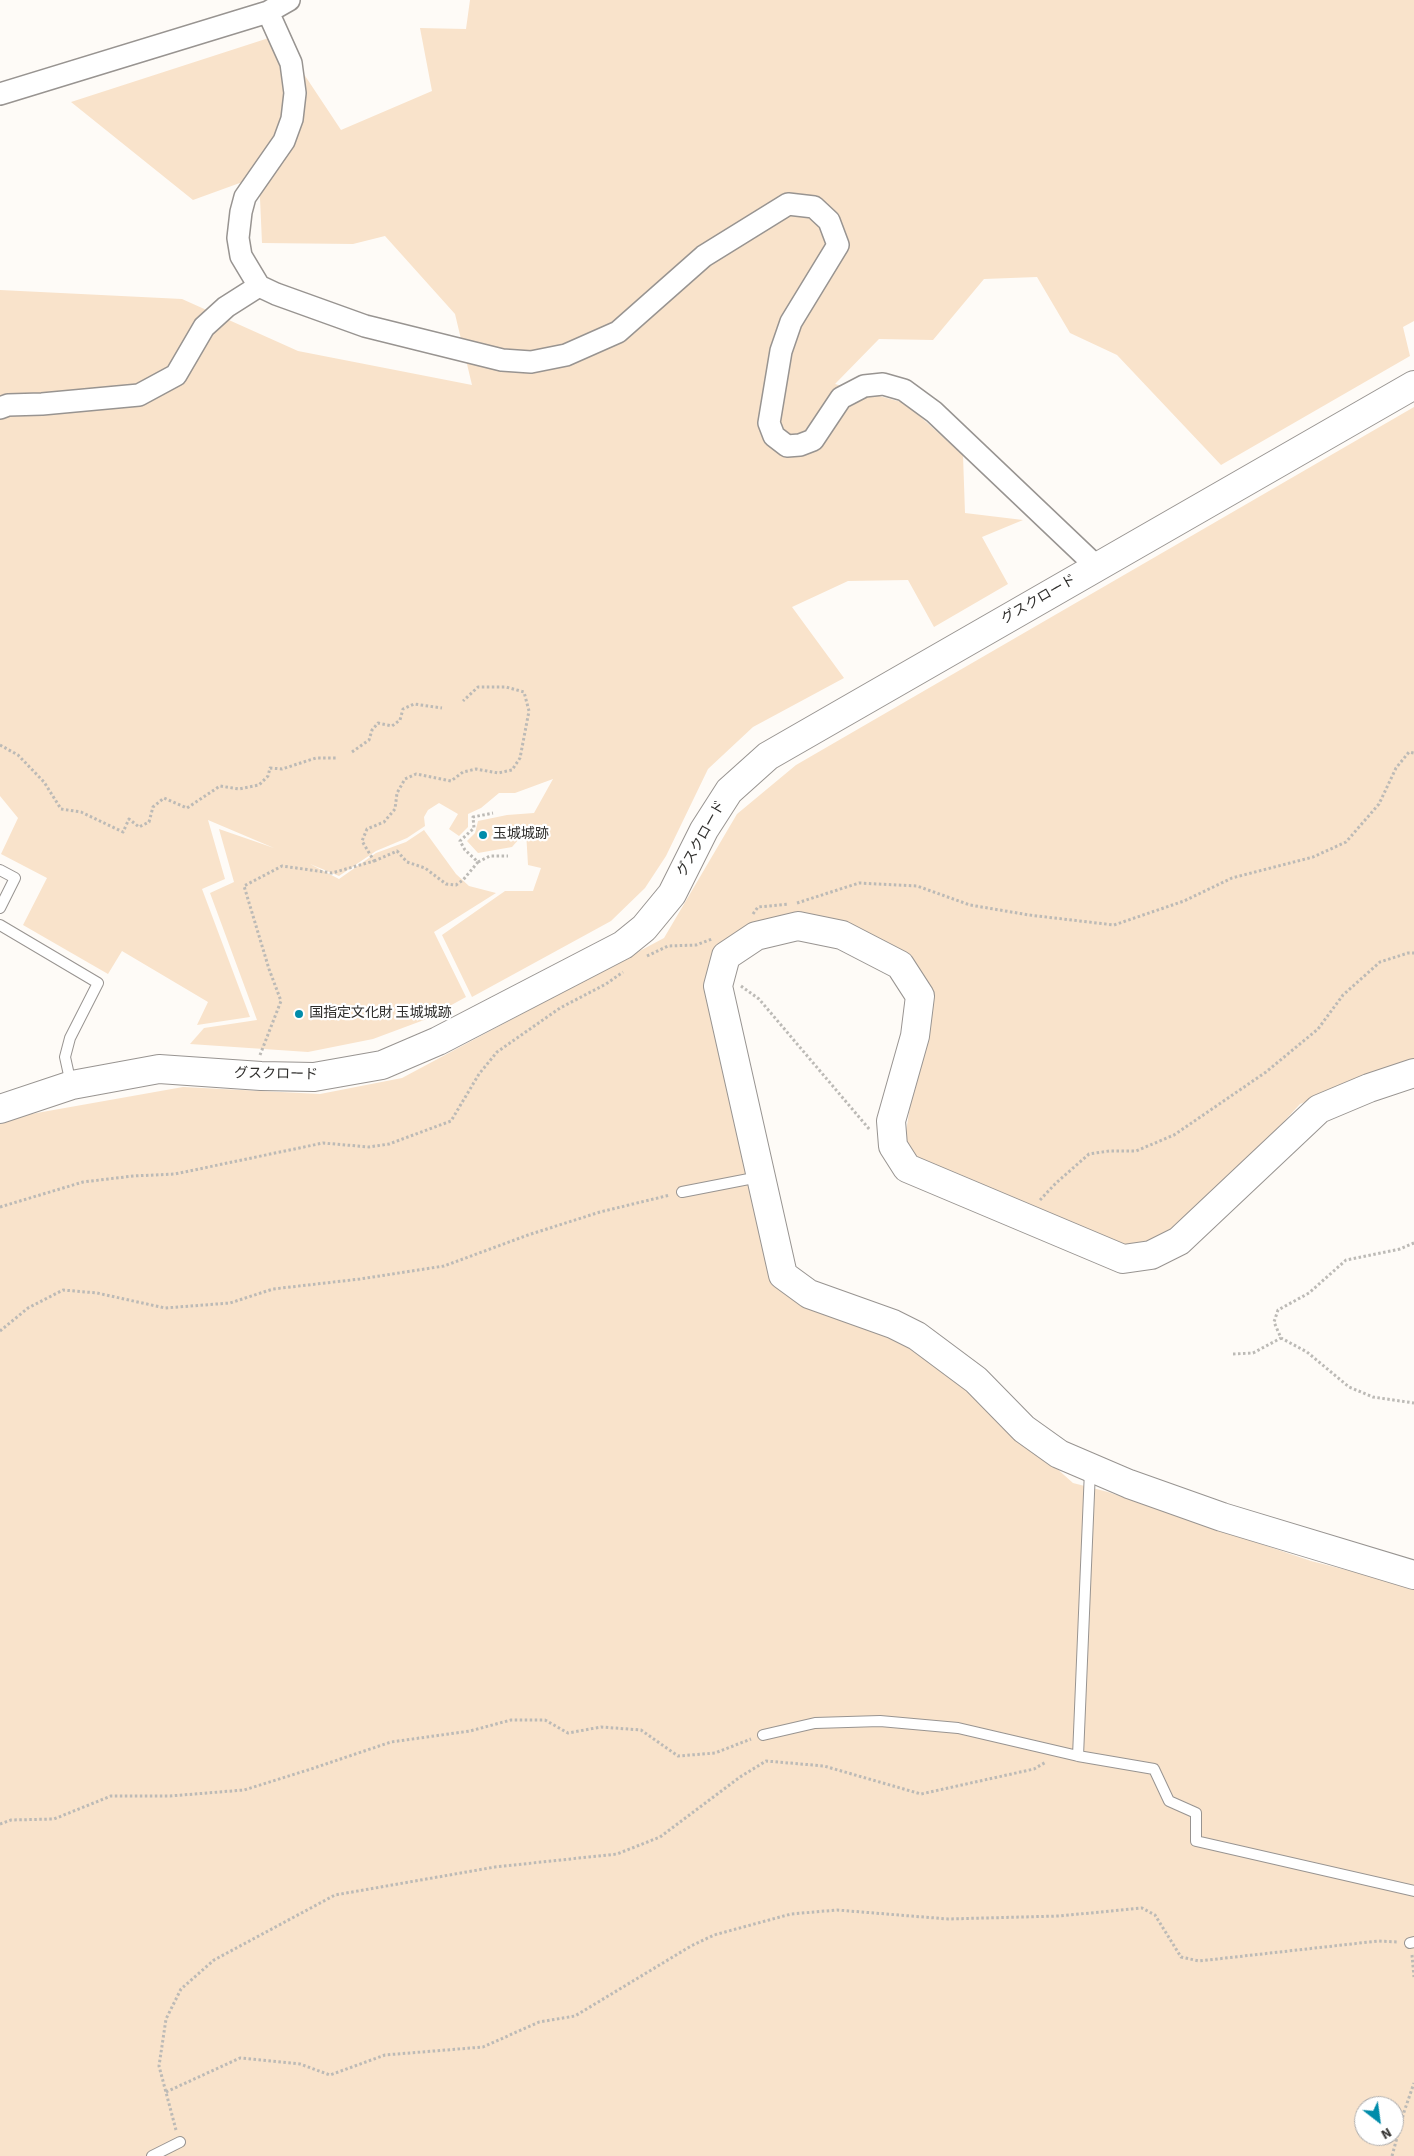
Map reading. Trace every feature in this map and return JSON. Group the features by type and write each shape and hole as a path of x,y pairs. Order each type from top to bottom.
{"street":[{"path":"0,94 268,12 289,0"},
{"path":"268,12 291,63 295,93 292,119 284,141 246,197 241,212 238,238 241,256 259,286 365,326 502,360 531,362 566,355 618,332 704,256 788,204 814,207 829,221 838,245 791,322 782,351 769,424 774,436 787,446 800,445 813,440 841,398 864,386 883,384 904,390 934,412 1096,566"},
{"path":"0,408 8,405 42,404 139,395 176,375 204,328 226,307 259,286"},
{"name":"グスクロード","path":"0,1109 72,1085 158,1069 260,1076 314,1077 382,1064 438,1042 623,945 644,928 672,894 704,830 729,791 768,756 1096,566 1414,386"},
{"path":"1414,1073 1369,1088 1319,1109 1179,1241 1151,1254 1123,1259 907,1168 893,1146 891,1121 914,1036 920,996 900,966 842,935 798,926 756,936 727,961 718,986 783,1275 809,1294 893,1324 917,1336 976,1380 1024,1429 1059,1454 1129,1484 1222,1518 1414,1575"}],"lane":[{"path":"0,870 15,878 0,908"},
{"path":"0,925 98,983 70,1038 65,1057 72,1085"},
{"path":"682,1192 760,1177"},
{"path":"1078,1756 1090,1467"},
{"path":"763,1735 815,1724 880,1721 958,1728 1078,1756 1154,1769 1169,1801 1196,1814 1196,1841 1414,1891"},
{"path":"152,2156 180,2142"}],"path":[{"path":"374,861 362,841 367,829 384,822 395,808 398,793 405,779 416,774 451,781 463,772 476,770 498,773 512,770 520,758 528,711 524,692 506,687 478,687 463,701"},
{"path":"352,752 369,740 372,730 378,723 392,726 400,720 403,708 414,704 442,708"},
{"path":"0,745 18,755 44,782 61,809 82,812 123,832 129,819 139,827 149,822 153,808 164,798 186,808 220,786 238,789 259,784 268,776 270,768 282,770 316,758 337,758"},
{"path":"752,915 758,907 799,902 859,883 917,886 970,904 1029,915 1114,925 1184,900 1232,878 1313,857 1346,842 1378,804 1396,768 1410,752 1414,753"},
{"path":"478,862 465,850 460,840 474,828 473,817 493,812"},
{"path":"260,1076 259,1056 281,1001 269,969 244,886 282,866 332,873 352,869 397,851 407,862 425,868 446,884 456,885 463,880 478,862 490,856 508,856"},
{"path":"645,957 668,946 696,945 720,936 727,961 884,1146 893,1146"},
{"path":"1020,1216 1090,1154 1109,1151 1136,1151 1174,1135 1266,1072 1318,1029 1343,995 1380,962 1408,953 1414,953"},
{"path":"0,1206 83,1182 133,1176 175,1174 322,1143 369,1147 389,1144 451,1121 479,1074 496,1052 560,1008 606,984 630,967"},
{"path":"0,1330 28,1308 63,1290 97,1293 165,1308 230,1303 273,1289 360,1280 444,1266 528,1235 600,1212 682,1192"},
{"path":"1414,1243 1400,1249 1346,1260 1309,1293 1278,1310 1274,1322 1281,1338 1307,1352 1349,1387 1373,1398 1414,1403"},
{"path":"1233,1354 1253,1354 1281,1338"},
{"path":"0,1824 10,1820 54,1819 111,1796 170,1796 244,1790 391,1742 470,1731 511,1720 544,1720 568,1732 602,1727 641,1730 678,1756 715,1753 763,1735"},
{"path":"180,2142 159,2066 166,2019 181,1989 214,1960 335,1895 495,1867 617,1854 660,1837 740,1776 766,1761 824,1766 921,1794 1034,1769 1063,1752"},
{"path":"166,2092 240,2058 300,2064 330,2075 385,2055 483,2048 539,2022 576,2016 690,1946 714,1935 791,1914 837,1910 948,1919 1059,1916 1142,1908 1155,1915 1181,1957 1199,1961 1378,1941 1412,1942 1414,1977"},
{"path":"1392,2156 1414,2083"}],"shaded area":[{"path":"470,0 1414,0 1414,321 1403,327 1410,356 1221,465 1117,355 1070,333 1037,277 984,279 933,340 879,339 835,384 905,403 963,455 965,513 1023,520 982,537 1008,584 934,627 908,580 848,581 792,607 844,678 753,727 708,769 666,856 645,888 611,921 472,997 442,935 505,891 533,891 541,868 528,865 526,831 512,847 478,853 467,841 475,833 478,821 507,815 534,813 553,779 515,793 499,793 481,808 468,814 468,827 459,836 449,829 458,814 439,803 428,810 424,817 425,826 407,838 376,851 339,876 310,864 339,879 376,853 406,842 424,830 456,874 469,886 496,893 434,932 466,997 424,1020 373,1039 308,1052 190,1044 204,1028 257,1020 210,893 234,882 219,829 274,848 208,820 225,879 202,889 250,1017 197,1025 208,1002 122,951 108,974 23,925 47,878 1,854 18,818 0,796 0,290 182,299 298,351 472,385 455,314 385,236 353,244 262,243 259,176 193,200 71,102 278,35 341,130 432,91 420,28 466,29"},
{"path":"1414,407 1414,1060 1300,1104 1207,1206 1147,1248 1108,1244 924,1171 904,1144 916,1069 930,1009 842,922 716,955 770,1274 924,1350 1073,1483 1108,1492 1311,1561 1414,1587 1414,2156 0,2156 0,1124 31,1114 183,1087 320,1094 402,1078 664,938 737,814 796,765"}],"place":[{"name":"玉城城跡","path":"483,835"},
{"name":"国指定文化財 玉城城跡","path":"299,1014"}]}
